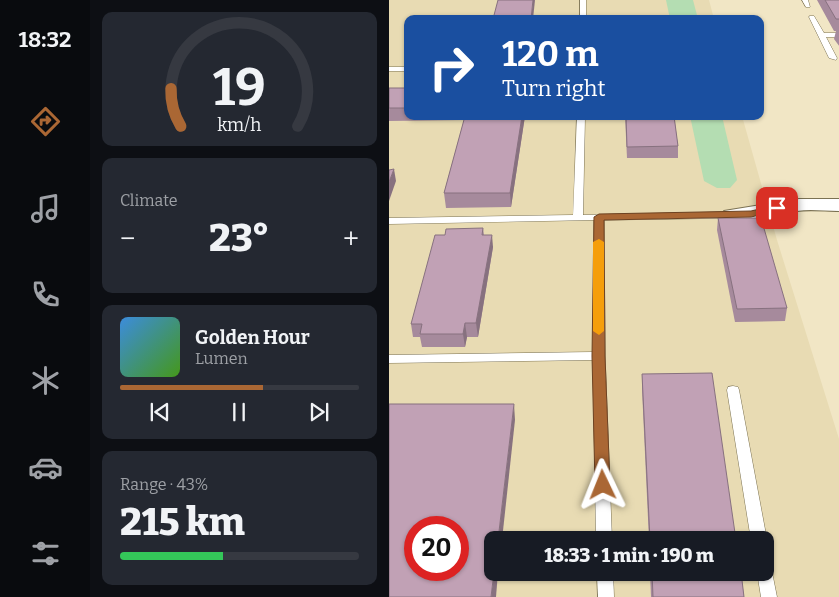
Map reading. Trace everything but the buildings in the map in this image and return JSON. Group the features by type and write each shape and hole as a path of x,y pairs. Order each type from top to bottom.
{"street":[{"path":"731,215 751,214 799,205 839,205"}],"lane":[{"path":"583,0 583,15"},
{"path":"812,18 833,58"},
{"path":"821,35 839,35"},
{"path":"389,69 404,69"},
{"path":"578,218 581,120"},
{"path":"389,221 731,215"},
{"path":"599,217 599,356 604,531"},
{"path":"389,359 599,356"},
{"path":"733,390 757,531"},
{"path":"605,581 606,597"},
{"path":"766,581 769,597"}],"shaded area":[{"path":"389,0 709,0 713,15 404,15 404,120 743,120 777,240 839,439 839,597 389,597"}],"green space":[{"path":"666,0 693,0 697,15 669,15"},
{"path":"691,120 723,120 737,180 730,188 717,188 704,181"}],"slow traffic":[{"path":"599,242 599,331"}],"route":[{"path":"603,485 599,356 599,217 751,214 777,208"}]}
